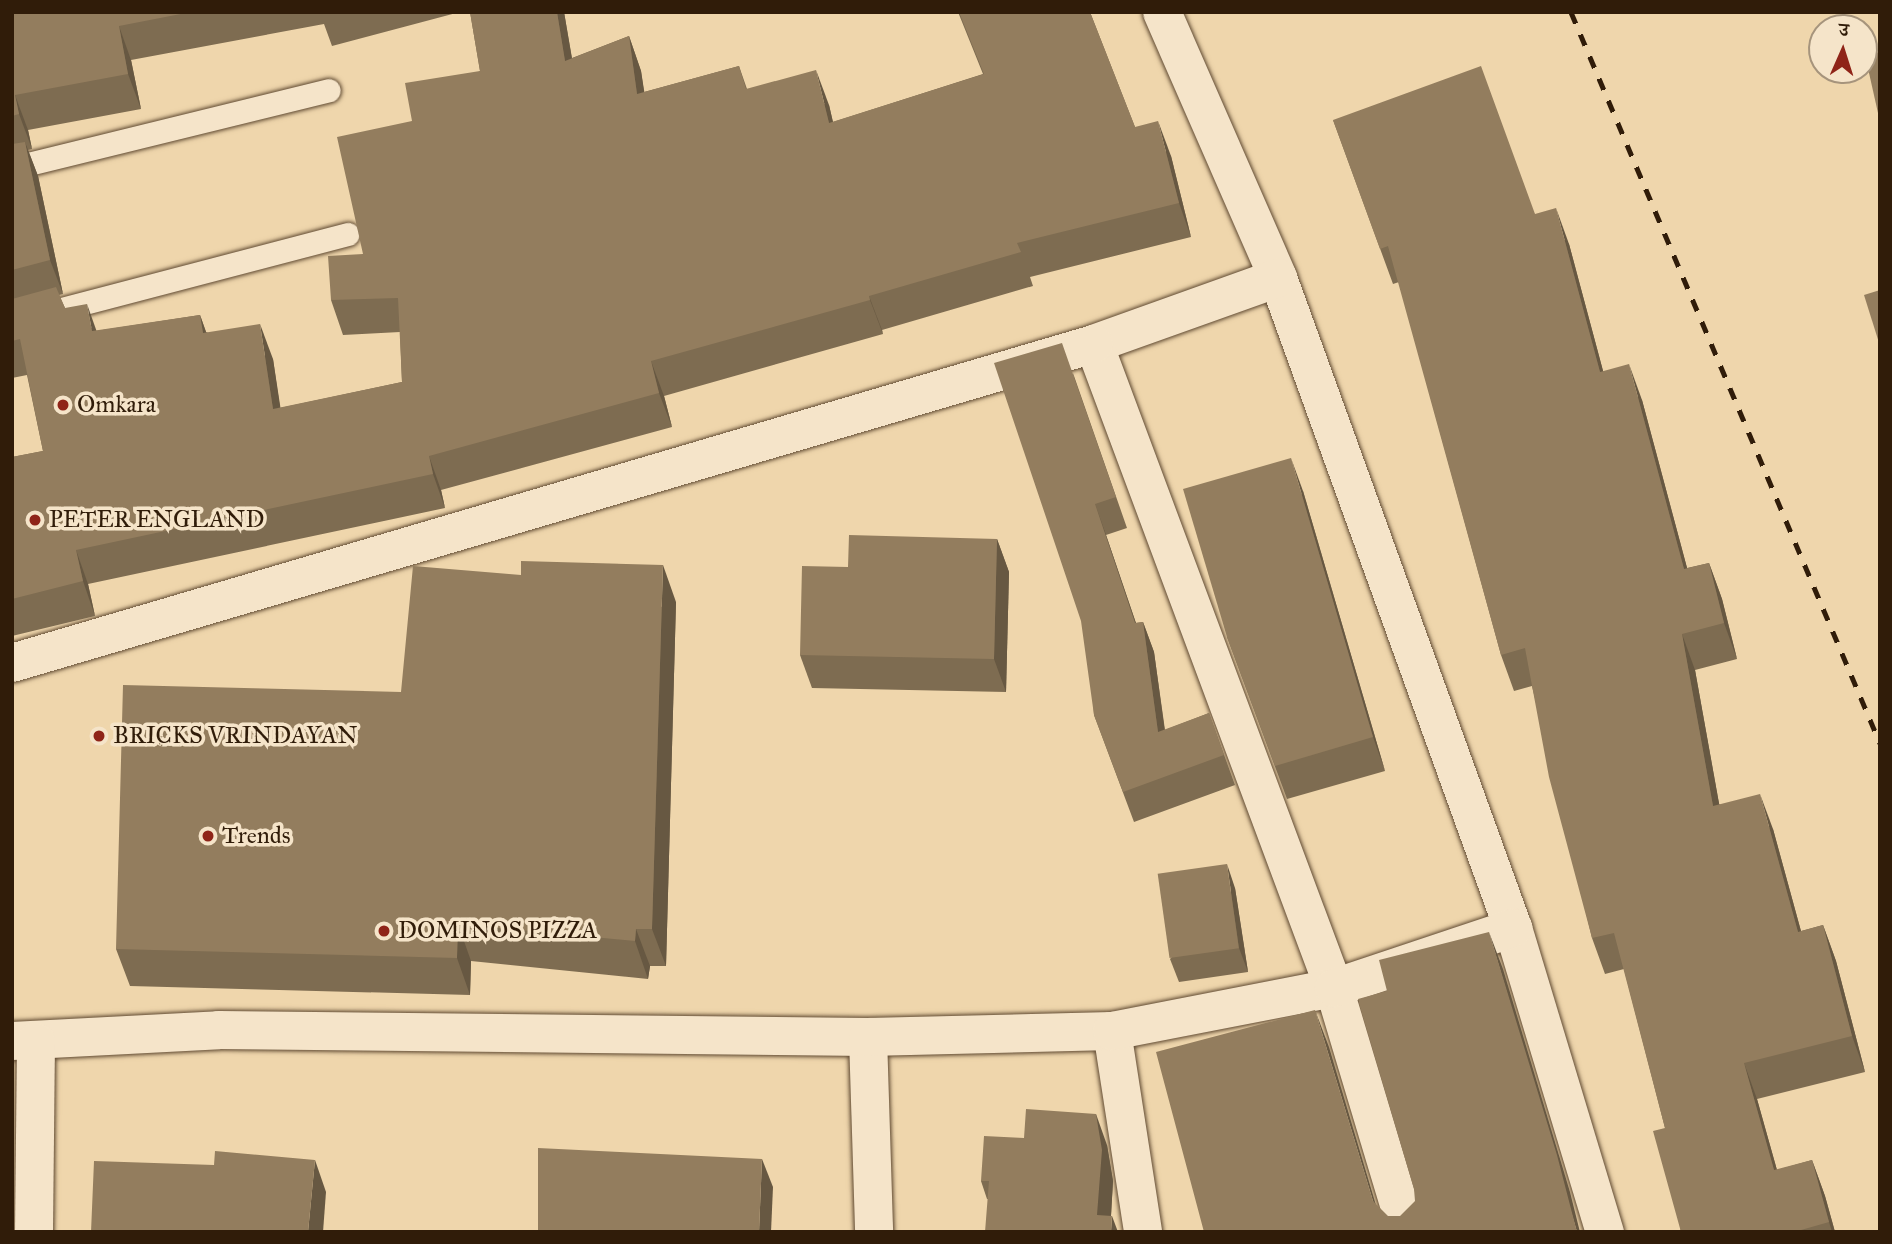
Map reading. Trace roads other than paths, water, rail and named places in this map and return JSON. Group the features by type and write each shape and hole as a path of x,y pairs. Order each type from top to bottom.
{"street":[{"path":"1162,12 1278,278 1513,928 1605,1232"},
{"path":"12,663 1094,344 1278,278"},
{"path":"1094,344 1334,988 1407,1232"},
{"path":"34,1232 24,1042 219,1030 868,1037 1112,1031 1334,988 1513,928"},
{"path":"1112,1031 1143,1232"},
{"path":"868,1037 874,1232"}],"lane":[{"path":"12,168 329,90"},
{"path":"12,322 348,234"}],"railway":[{"path":"1571,12 1880,743"}],"place":[{"name":"Omkara","path":"63,405"},
{"name":"PETER ENGLAND","path":"35,520"},
{"name":"BRICKS VRINDAYAN","path":"99,736"},
{"name":"Trends","path":"208,836"},
{"name":"DOMINOS PIZZA","path":"384,931"}]}
